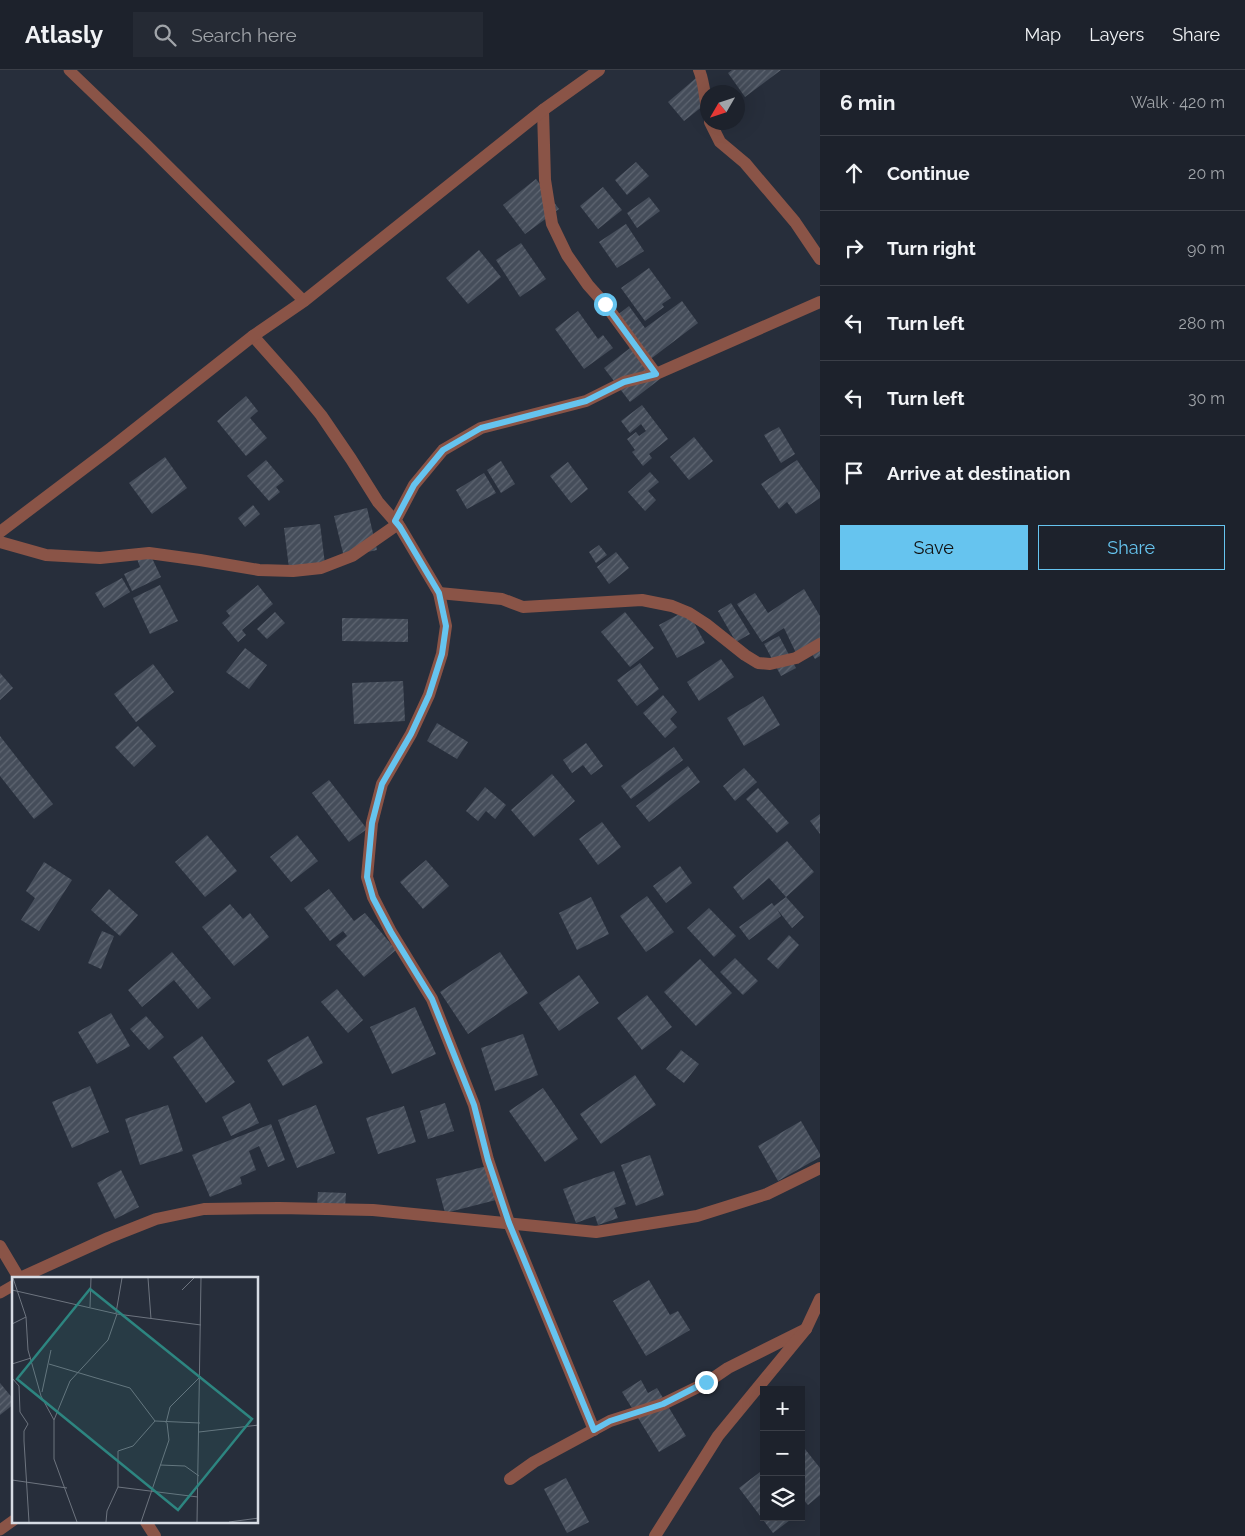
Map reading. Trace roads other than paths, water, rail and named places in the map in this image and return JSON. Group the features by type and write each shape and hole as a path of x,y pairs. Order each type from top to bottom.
{"street":[{"path":"0,532 111,448 253,336 304,301 542,110 599,70"},
{"path":"699,70 704,85"},
{"path":"542,110 545,180 552,224 567,255 656,374"},
{"path":"714,130 720,142 745,163 795,222 820,259"},
{"path":"0,542 46,555 100,558 149,553 259,570 294,571 321,568 352,556 396,522 414,485 443,450 481,428 586,401 624,382 656,374 820,302"},
{"path":"253,336 293,381 352,458 378,502 396,522 439,593 446,626 442,654 429,695 411,734 382,784 372,823 367,877 373,898 391,932 432,999 474,1105 488,1160 509,1223 594,1430"},
{"path":"439,593 502,599 523,607 642,600 672,606 689,613 706,624 758,664 770,664 796,658 820,644"},
{"path":"22,1277 108,1238 156,1219 204,1210 279,1208 373,1210 596,1232 697,1216 767,1194 820,1168"},
{"path":"0,1246 19,1277"},
{"path":"656,1536 718,1436 806,1329 820,1300"},
{"path":"510,1480 534,1462 610,1421 663,1404 706,1382 728,1368 806,1329"},
{"path":"147,1524 155,1536"}],"lane":[{"path":"70,70 304,301"},
{"path":"0,1293 12,1287"},
{"path":"0,1530 12,1521"}]}
